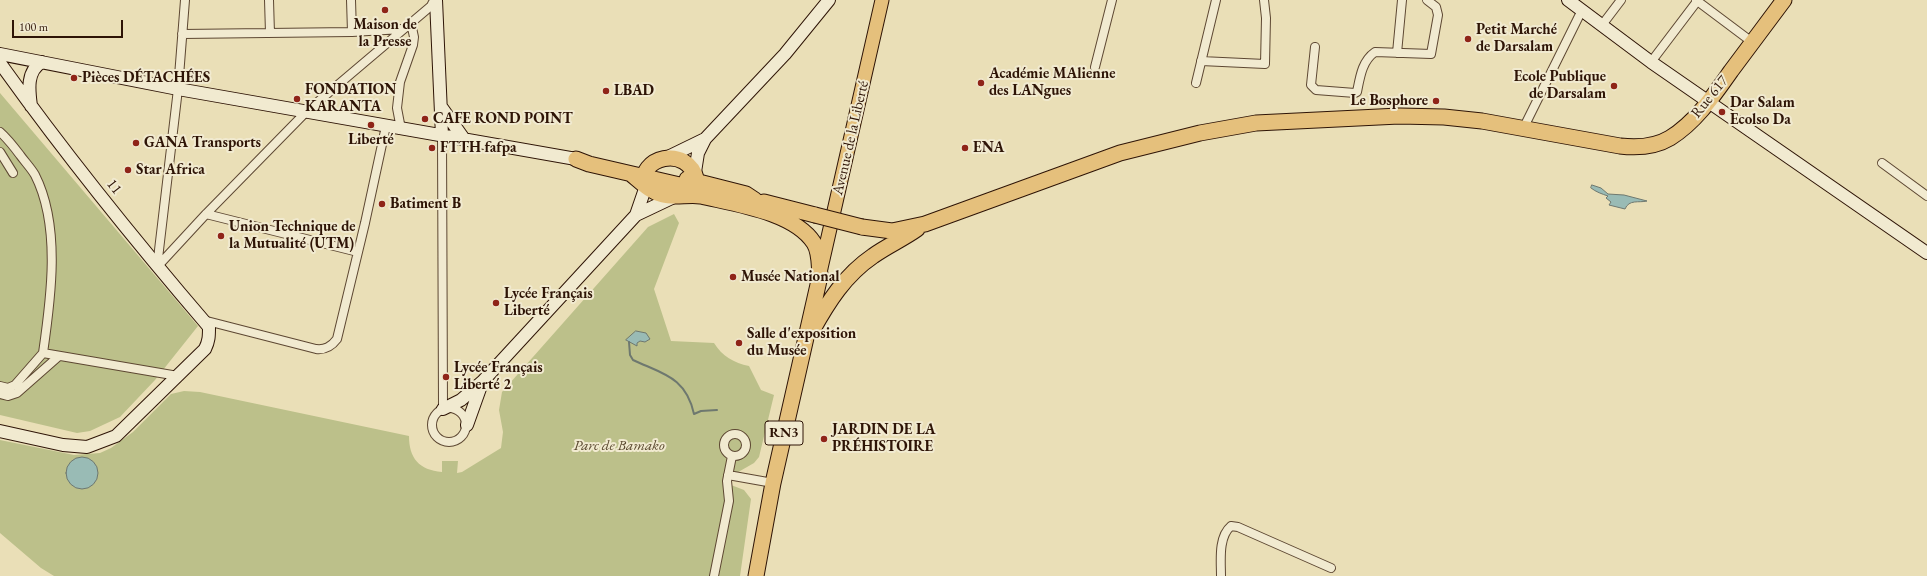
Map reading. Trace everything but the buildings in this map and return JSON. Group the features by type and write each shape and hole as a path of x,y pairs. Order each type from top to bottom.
{"highway":[{"name":"Rue 617","path":"925,224 1120,153 1200,133 1256,123 1399,116 1482,120 1608,145 1634,148 1653,145 1669,139 1686,127 1709,102 1784,0"},
{"path":"642,177 657,162 668,157 674,157 686,163 695,180"},
{"path":"576,159 589,164 642,177 695,180 746,194 755,200 862,227 892,231 925,224"},
{"path":"642,177 664,195 701,196 777,216 790,221 814,243 818,253 820,276 804,346"},
{"path":"804,346 827,304 850,275 874,255 910,235 925,224"},
{"name":"RN3","path":"756,576 773,483 804,346"}],"main road":[{"name":"Avenue de la Liberté","path":"820,276 882,0"}],"street":[{"path":"157,267 178,88 185,0"},
{"path":"270,0 270,33"},
{"path":"351,0 352,32"},
{"path":"157,267 206,214 307,111 431,6 435,0"},
{"path":"435,0 442,136 443,409"},
{"path":"483,381 464,435 456,442 445,442 440,440 433,433 432,422 436,413 460,400 483,381 636,215 677,195 695,180 698,153 705,138 785,54 829,0"},
{"path":"1095,67 1112,0"},
{"path":"1196,83 1216,0"},
{"path":"1201,61 1265,64 1266,18 1264,0"},
{"path":"1397,53 1402,0"},
{"path":"1315,47 1311,85 1313,88 1316,90 1353,94 1357,92 1361,72 1371,55 1375,52 1428,55 1432,52 1438,15 1436,7 1428,0"},
{"path":"1568,0 1652,62 1927,253"},
{"path":"1602,25 1621,0"},
{"path":"1652,62 1697,0 1752,42"},
{"path":"1523,129 1582,10"},
{"path":"401,129 397,108 400,82 413,45 414,37 411,23"},
{"path":"182,34 402,30"},
{"path":"0,54 401,129 576,159"},
{"path":"32,107 29,90 30,78 33,70 42,62"},
{"name":"11","path":"0,63 32,107 157,267 206,324"},
{"path":"440,104 443,112 464,140"},
{"path":"0,431 63,445 87,447 116,436 205,349 208,342 206,324 316,348 327,348 333,344 337,339 386,126"},
{"path":"0,132 8,138 34,174 45,202 51,237 50,306 43,353 15,385 8,388 0,386"},
{"path":"668,157 705,138"},
{"path":"0,152 13,173"},
{"path":"1882,163 1927,196"},
{"path":"636,215 642,177"},
{"path":"206,214 358,252"},
{"path":"43,353 178,376"},
{"path":"0,394 8,396 16,393 59,356"},
{"path":"443,409 456,409 462,413 467,425"},
{"path":"714,576 729,501 727,481 732,456"},
{"path":"728,475 773,483"},
{"path":"1221,576 1221,549 1227,529 1231,526 1238,527 1331,568"}],"green space":[{"path":"0,93 198,326 155,380 120,417 90,431 77,433 0,415"},
{"name":"Parc de Bamako","path":"674,214 679,223 654,289 671,341 714,343 721,352 729,358 738,363 749,366 761,390 774,395 759,457 754,463 733,475 731,485 744,490 751,499 740,576 54,576 41,568 0,533 0,440 74,455 100,453 111,448 133,432 171,394 184,391 200,392 409,436 409,444 413,457 421,466 434,471 442,472 442,461 458,461 457,473 462,472 501,448 503,432 499,410 502,392 648,227"}],"water":[{"path":"1592,185 1601,188 1608,194 1624,195 1647,201 1629,204 1625,209 1609,205 1611,202 1606,198 1608,196 1591,188"},
{"path":"636,331 646,333 650,339 645,342 640,341 637,343 637,346 626,340"},
{"path":"79,457 85,457 94,461 98,473 94,485 85,489 79,489 70,485 66,476 66,470 70,461"}],"waterway":[{"path":"629,342 630,355 633,360 663,373 679,384 685,392 694,414 701,411 717,410"}],"place":[{"name":"Maison de la Presse","path":"385,10"},
{"name":"Petit Marché de Darsalam","path":"1468,39"},
{"name":"Pièces DÉTACHÉES","path":"74,78"},
{"name":"Académie MAlienne des LANgues","path":"981,83"},
{"name":"Ecole Publique de Darsalam","path":"1614,86"},
{"name":"LBAD","path":"606,91"},
{"name":"FONDATION KARANTA","path":"297,99"},
{"name":"Le Bosphore","path":"1436,101"},
{"name":"Dar Salam Ecolso Da","path":"1722,112"},
{"name":"CAFE ROND POINT","path":"425,119"},
{"name":"Liberté","path":"371,125"},
{"name":"GANA Transports","path":"136,143"},
{"name":"FTTH fafpa","path":"432,148"},
{"name":"ENA","path":"965,148"},
{"name":"Star Africa","path":"128,170"},
{"name":"Batiment B","path":"382,204"},
{"name":"Union Technique de la Mutualité (UTM)","path":"221,236"},
{"name":"Musée National","path":"733,277"},
{"name":"Lycée Français Liberté","path":"496,303"},
{"name":"Salle d'exposition du Musée","path":"739,343"},
{"name":"Lycée Français Liberté 2","path":"446,377"},
{"name":"JARDIN DE LA PRÉHISTOIRE","path":"824,439"}]}
